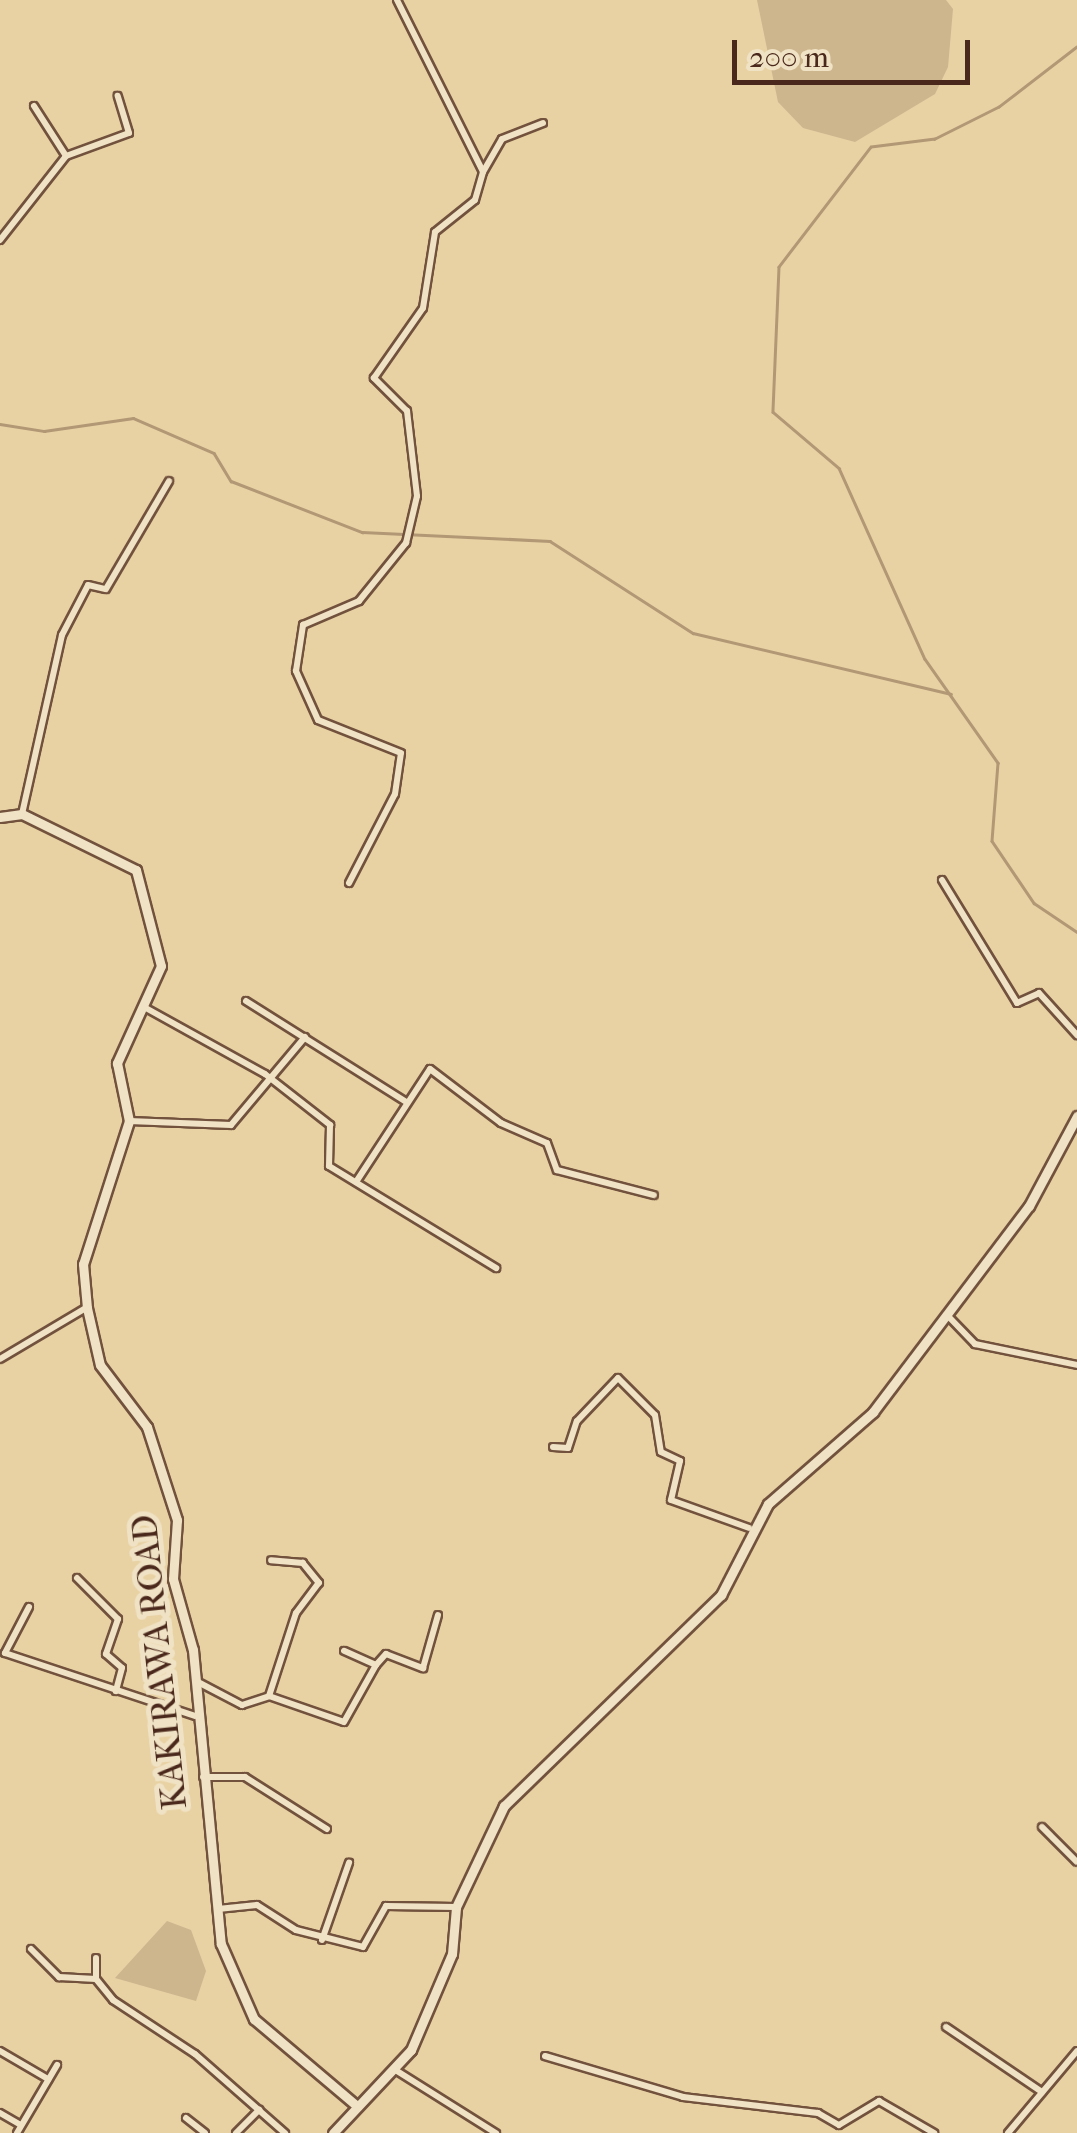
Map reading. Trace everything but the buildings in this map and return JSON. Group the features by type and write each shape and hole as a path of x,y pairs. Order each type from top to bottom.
{"street":[{"path":"398,0 483,172"},
{"path":"0,240 66,156 129,133 118,96"},
{"path":"34,106 66,156"},
{"path":"349,883 395,794 402,753 318,720 296,672 303,625 359,601 406,543 417,496 407,411 374,378 423,308 434,232 475,200 483,172 502,139 544,123"},
{"path":"0,817 22,814 62,634 88,585 106,589 169,481"},
{"name":"KAKIRAWA ROAD","path":"22,814 136,870 161,966 116,1062 128,1120 83,1264 88,1308 100,1365 147,1427 178,1520 173,1579 196,1681 195,1716 214,1909 246,2009 357,2106"},
{"path":"942,880 1017,1003 1039,993 1077,1034"},
{"path":"246,1001 405,1101"},
{"path":"144,1007 189,1024 184,1034 201,1045 209,1036 271,1086 330,1125 329,1166 496,1268"},
{"path":"128,1120 231,1126 271,1086 304,1037"},
{"path":"356,1182 405,1101 430,1068 501,1124 547,1143 557,1170 654,1195"},
{"path":"333,2133 397,2071 452,1954 456,1907 504,1806 721,1595 749,1528 873,1412 1028,1206 1077,1116"},
{"path":"0,1359 88,1308"},
{"path":"948,1316 975,1344 1077,1365"},
{"path":"553,1447 568,1448 577,1420 618,1378 655,1414 661,1452 680,1461 671,1500 749,1528"},
{"path":"269,1696 296,1613 319,1584 302,1563 271,1560"},
{"path":"77,1578 118,1618 106,1654 122,1668 116,1691"},
{"path":"29,1607 6,1653 195,1716"},
{"path":"196,1681 242,1705 269,1696 344,1722 376,1664 386,1654 424,1668 438,1615"},
{"path":"344,1651 376,1664"},
{"path":"202,1776 245,1777 327,1829"},
{"path":"1042,1827 1077,1862"},
{"path":"322,1940 349,1863"},
{"path":"214,1909 257,1906 322,1940 369,1944 386,1906 456,1907"},
{"path":"31,1949 60,1976 96,1979 286,2133"},
{"path":"96,1958 96,1979"},
{"path":"946,2027 1042,2092"},
{"path":"0,2051 48,2079"},
{"path":"1008,2133 1077,2051"},
{"path":"545,2056 683,2096 818,2114 839,2126 879,2101 934,2133"},
{"path":"0,2113 19,2129 57,2066"},
{"path":"397,2071 496,2133"},
{"path":"236,2133 258,2110"},
{"path":"186,2118 206,2133"}],"shaded area":[{"path":"757,0 946,0 953,9 948,67 935,94 855,142 803,128 778,102"},
{"path":"167,1921 191,1930 206,1971 196,2001 115,1978"}],"waterway":[{"path":"1077,47 999,107 935,139 871,147 779,267 773,412 839,468 925,659 998,763 992,841 1034,903 1077,932"},
{"path":"0,424 44,431 133,418 214,453 231,481 362,532 550,541 693,633 951,694"}]}
